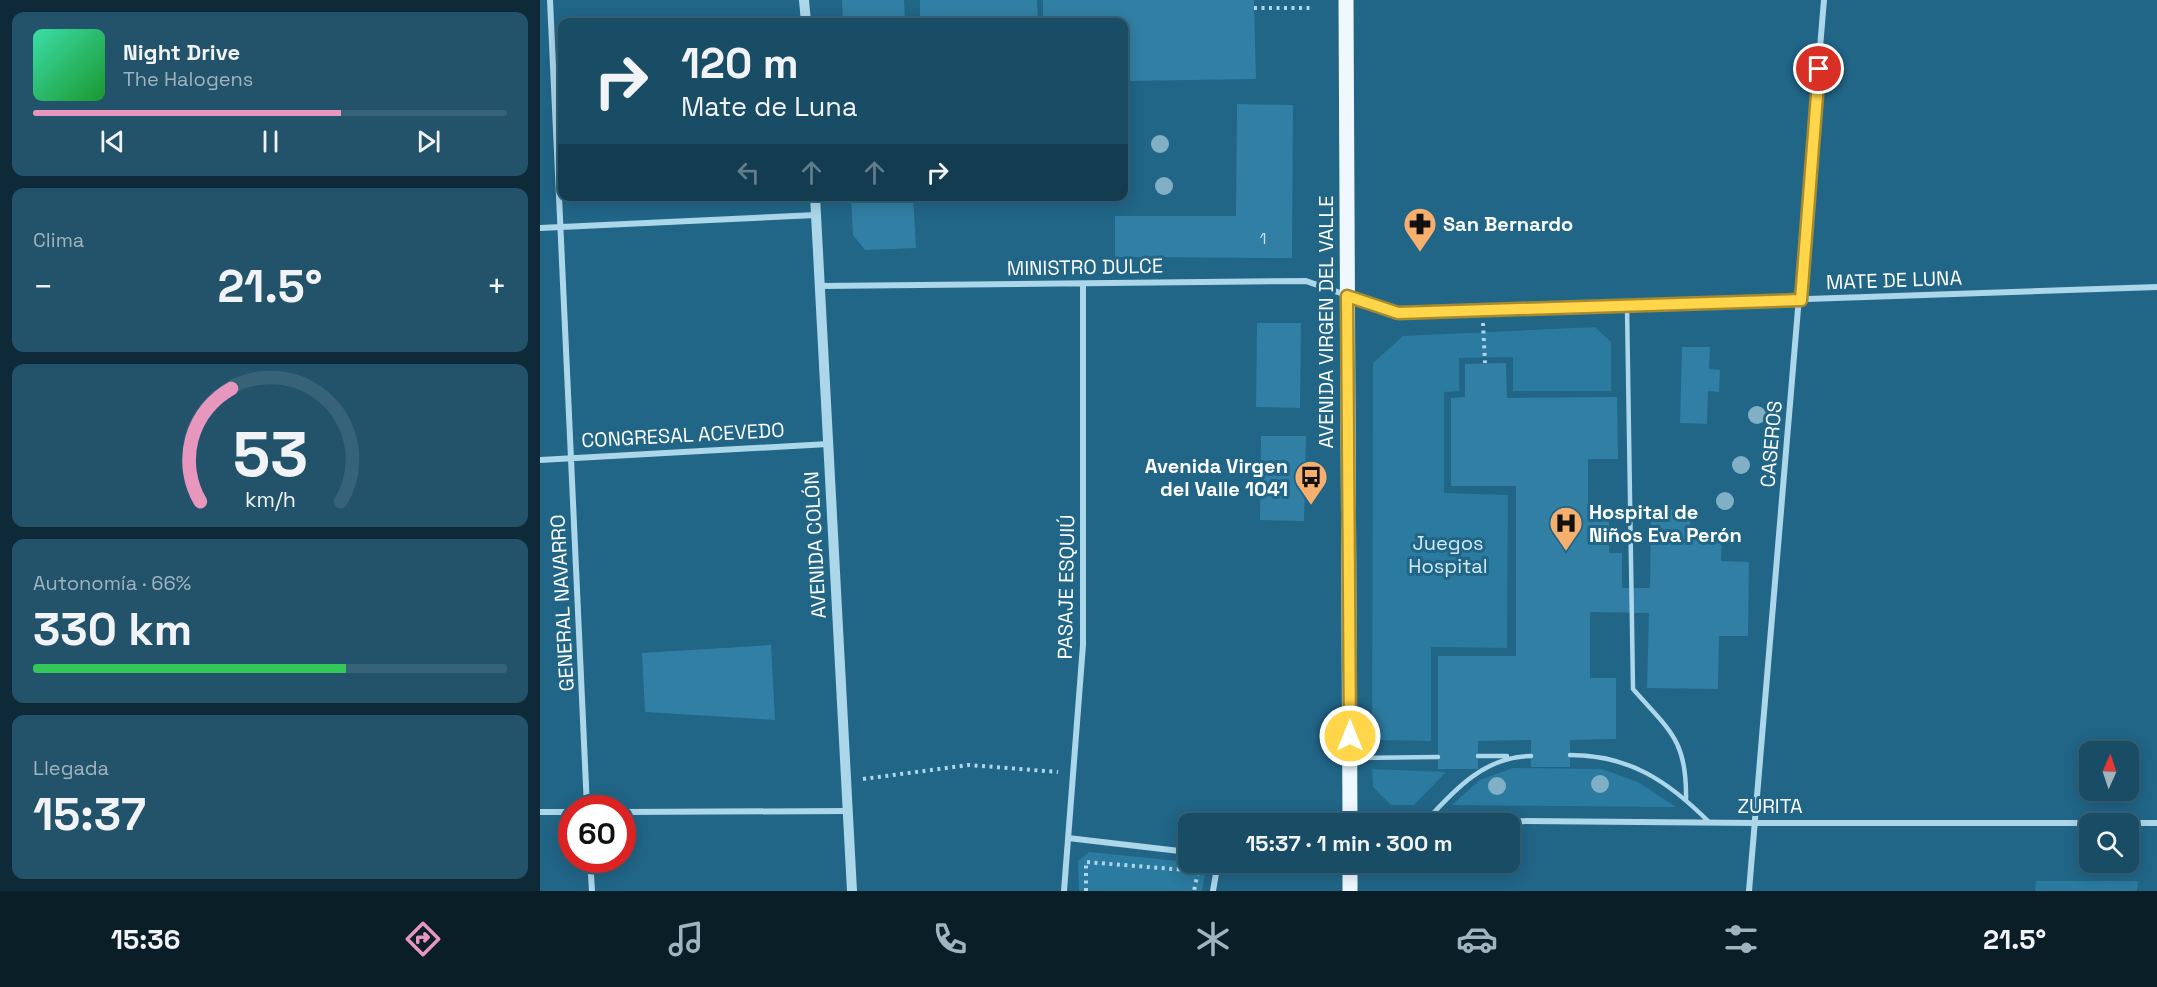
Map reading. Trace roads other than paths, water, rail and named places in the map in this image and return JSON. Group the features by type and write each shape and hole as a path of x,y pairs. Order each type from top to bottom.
{"main road":[{"name":"AVENIDA VIRGEN DEL VALLE","path":"1346,0 1350,813"},
{"path":"1350,873 1350,891"}],"street":[{"name":"GENERAL NAVARRO","path":"550,0 558,165"},
{"path":"804,0 806,18"},
{"name":"CASEROS","path":"1749,891 1801,300 1824,0"},
{"name":"GENERAL NAVARRO","path":"560,201 586,795"},
{"name":"AVENIDA COLÓN","path":"815,201 852,891"},
{"path":"540,228 816,215"},
{"name":"MINISTRO DULCE","path":"820,286 1306,281 1347,296"},
{"name":"PASAJE ESQUIÚ","path":"1064,891 1083,645 1083,284"},
{"name":"MATE DE LUNA","path":"1347,296 1398,313 2157,287"},
{"name":"CONGRESAL ACEVEDO","path":"540,460 828,444"},
{"path":"636,812 847,811"},
{"path":"540,812 558,812"},
{"name":"ZURITA","path":"1520,821 2157,823"},
{"path":"1068,838 1178,851"},
{"path":"591,873 592,891"},
{"path":"1213,891 1216,873"}],"lane":[{"path":"1627,306 1633,689 1674,735 1686,768 1686,799"},
{"path":"1570,755 1598,755 1628,763 1686,799 1709,822"},
{"path":"1350,758 1438,756"},
{"path":"1478,756 1531,756"},
{"path":"1433,813 1460,784 1509,756"}],"place":[{"name":"San Bernardo","path":"1420,253"},
{"name":"Avenida Virgen del Valle 1041","path":"1311,506"},
{"name":"Hospital de Niños Eva Perón","path":"1566,552"}],"park label":[{"name":"Juegos Hospital","path":"1448,554"}]}
